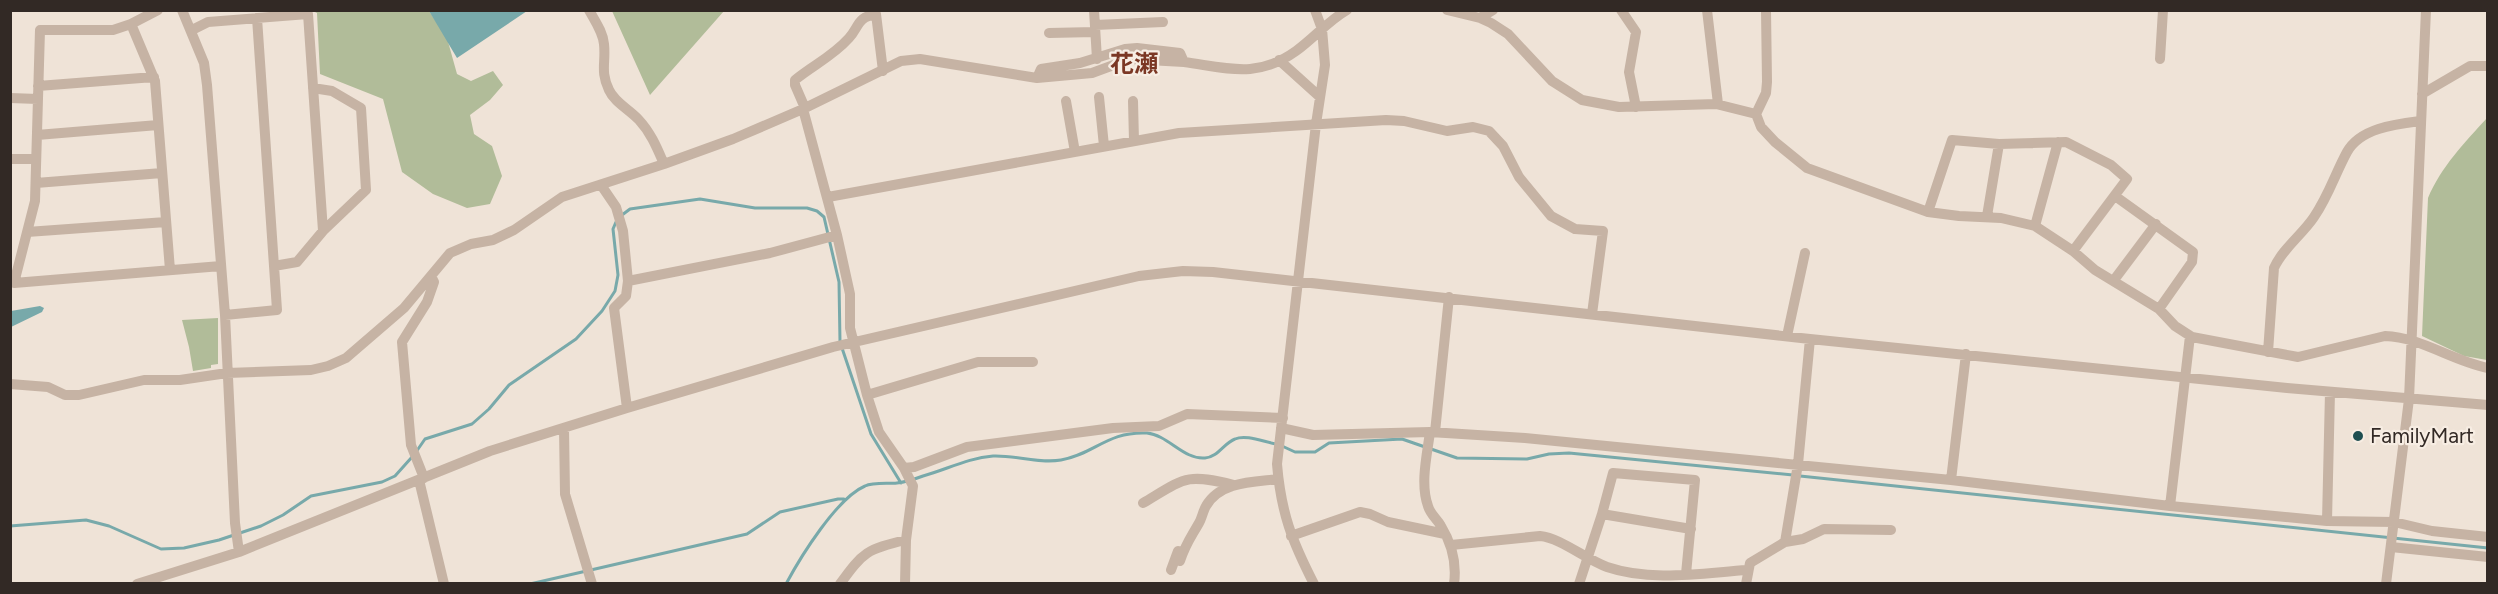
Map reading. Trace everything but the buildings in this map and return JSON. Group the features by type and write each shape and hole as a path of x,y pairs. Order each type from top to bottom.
{"street":[{"path":"158,10 131,24 107,31 40,30 35,201 14,283 221,266"},
{"path":"182,10 204,63 207,85 225,315 238,552"},
{"path":"589,10 602,32 605,46 603,76 612,97 637,118 652,136 664,164"},
{"path":"1094,10 1097,59"},
{"path":"1314,584 1286,524 1278,479 1281,434 1326,51 1322,29 1315,10"},
{"path":"10,384 48,387 65,394 79,395 144,380 180,380 227,373 311,370 328,366 346,358 404,308 450,253 471,244 493,240 514,230 562,197 733,139 901,61 920,59 1037,78 1092,73 1130,59 1184,62 1244,70 1269,66 1296,51 1347,10"},
{"path":"1447,10 1480,18 1508,34 1552,81 1582,100 1619,107 1718,104 1756,114"},
{"path":"1480,18 1494,10"},
{"path":"1621,10 1636,32 1629,72 1636,107"},
{"path":"1707,10 1718,104"},
{"path":"1766,10 1766,93 1756,114 1761,127 1775,142 1789,156 1807,168 1928,212 1959,216 1987,216 2035,226 2073,251 2095,270 2115,280 2159,309 2175,326 2190,336 2305,357 2385,336 2412,340 2462,361 2487,368"},
{"path":"2160,59 2163,10"},
{"path":"2386,584 2409,399 2426,10"},
{"path":"883,71 875,12 867,15 854,27 851,36 834,53 795,80 795,86 804,108 828,197 850,294 851,344 879,432 908,477"},
{"path":"192,30 208,22 308,14 323,231"},
{"path":"225,315 278,310 257,18"},
{"path":"1049,33 1163,22"},
{"path":"131,24 154,77 170,270"},
{"path":"1037,78 1041,69 1097,59 1125,49 1137,48 1180,53 1184,62"},
{"path":"1280,60 1320,97"},
{"path":"2422,94 2470,66 2487,66"},
{"path":"38,86 154,77"},
{"path":"274,266 297,262 323,231 366,190 361,108 332,91 313,88"},
{"path":"1099,97 1104,146"},
{"path":"10,98 38,99"},
{"path":"1066,101 1075,152"},
{"path":"1133,101 1134,141"},
{"path":"828,197 1179,133 1395,120 1440,130 1473,127 1488,131 1503,146 1519,177 1551,216 1575,229 1603,231 1592,314"},
{"path":"2268,352 2274,268 2279,258 2306,229 2321,207 2347,151 2361,138 2383,127 2420,121"},
{"path":"37,135 158,125"},
{"path":"1928,212 1952,141 1999,144 2066,142 2111,165 2127,179 2073,251"},
{"path":"2035,226 2058,142"},
{"path":"1987,216 1999,144"},
{"path":"10,159 36,159"},
{"path":"36,183 162,173"},
{"path":"601,185 616,207 623,231 628,281 626,296 614,308 627,408"},
{"path":"2115,196 2193,252 2192,262 2159,309"},
{"path":"27,232 166,222"},
{"path":"2115,280 2156,224"},
{"path":"628,281 770,253 837,235"},
{"path":"1786,336 1805,253"},
{"path":"137,584 238,552 490,451 627,408 833,347 1160,273 1214,272 1810,339 2330,392 2487,405"},
{"path":"431,276 434,282 427,302 402,342 411,445 422,478 444,584"},
{"path":"1449,297 1426,465 1426,499 1428,509 1451,545 1455,563 1454,584"},
{"path":"2170,506 2190,336"},
{"path":"1785,542 1798,467 1810,339"},
{"path":"1951,480 1966,354"},
{"path":"867,395 978,362 1032,362"},
{"path":"2327,521 2330,392"},
{"path":"904,584 908,477 914,467 967,447 1113,428 1159,426 1187,414 1281,434 1432,432 1537,439 1798,467 1951,480 2170,506 2327,521 2394,524 2487,537"},
{"path":"564,428 565,494 592,584"},
{"path":"1579,584 1613,473 1695,480 1686,574"},
{"path":"1143,503 1182,480 1190,478 1206,478 1234,485"},
{"path":"1171,570 1180,547 1201,520 1205,506 1223,490 1234,485 1278,479"},
{"path":"1291,536 1360,512 1388,522 1445,534"},
{"path":"1602,514 1691,528"},
{"path":"1746,584 1750,563 1785,542 1803,539 1824,529 1891,530"},
{"path":"1451,545 1522,537 1551,537 1587,559 1632,574 1686,574 1747,570"},
{"path":"840,584 858,558 881,546 906,540"},
{"path":"1180,561 1186,541"},
{"path":"2391,547 2487,556"}],"green space":[{"path":"313,11 429,11 447,38 457,74 471,81 493,71 503,85 490,100 470,115 474,134 492,146 502,176 490,204 467,208 433,194 402,172 383,99 320,74 317,13"},
{"path":"612,11 724,11 650,95"},
{"path":"2487,118 2487,360 2464,356 2422,336 2428,198 2447,165"},
{"path":"218,318 218,364 211,365 211,368 193,371 182,320"}],"water":[{"path":"429,11 527,11 457,58"},
{"path":"40,306 44,308 42,312 11,327 11,311"}],"waterway":[{"path":"622,215 630,209 700,199 755,208 807,208 817,211 824,217 839,282 840,342"},
{"path":"416,452 425,439 472,424 489,409 509,385 576,339 602,311 615,291 618,275 613,229 616,222"},
{"path":"842,348 871,434 901,483"},
{"path":"786,584 810,544 832,515 843,502 868,485 907,481 984,457 1061,460 1083,453 1111,439 1133,433 1155,435 1197,458 1210,457 1231,441 1239,438 1276,444"},
{"path":"1282,446 1295,452 1315,452 1329,443 1402,439 1425,447"},
{"path":"1431,449 1457,458 1527,459 1549,454 1569,453 1793,475"},
{"path":"10,526 86,520 109,526 161,549 184,548 219,540 261,526 283,515 311,496 382,482 395,476 412,457"},
{"path":"1800,476 2488,548"},
{"path":"530,584 747,534 780,512 844,499"}],"place":[{"name":"FamilyMart","path":"2358,436"}],"district":[{"name":"花瀬","path":"1134,64"}]}
